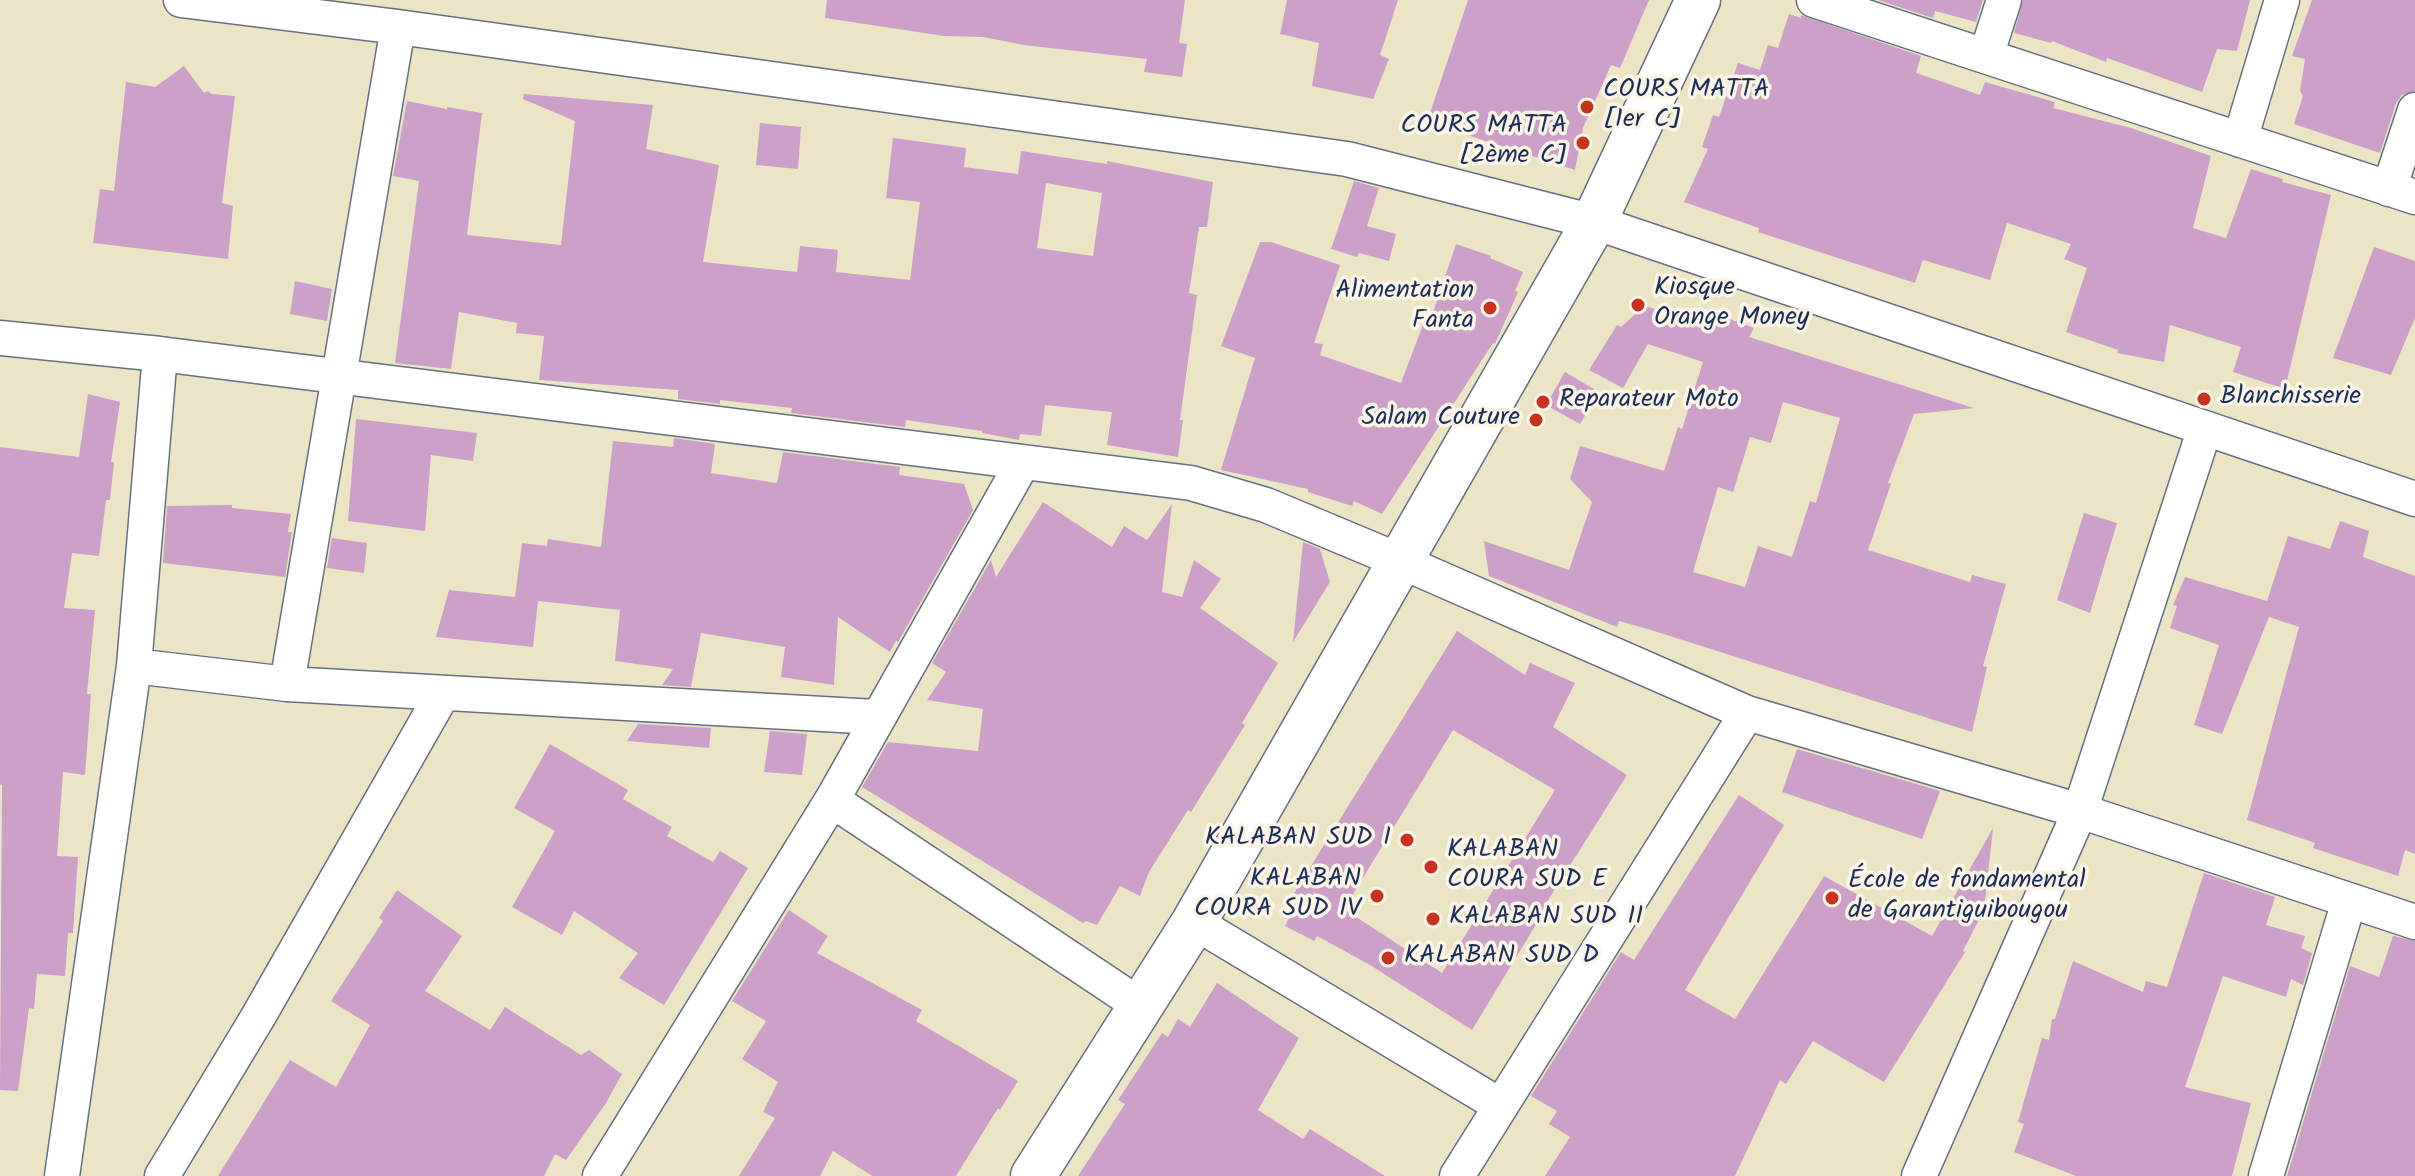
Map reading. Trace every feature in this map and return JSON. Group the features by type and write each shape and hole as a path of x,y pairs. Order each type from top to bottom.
{"street":[{"path":"181,0 398,27 1347,159 1594,222 2415,499"},
{"path":"1033,1176 1194,922 1594,222 1698,0"},
{"path":"1814,0 2402,193 2415,110"},
{"path":"1986,56 2004,0"},
{"path":"2240,140 2282,0"},
{"path":"287,684 398,27"},
{"path":"0,338 160,354 1191,483 1266,505 1747,713 2080,811 2415,922"},
{"path":"62,1176 134,666 160,354"},
{"path":"1919,1176 2080,811 2205,428"},
{"path":"600,1176 832,800 876,717 1023,462"},
{"path":"134,666 287,684 876,717"},
{"path":"162,1176 258,1017 443,693"},
{"path":"1457,1176 1747,713"},
{"path":"832,800 1141,1006"},
{"path":"2266,1176 2349,901"},
{"path":"1194,922 1501,1106"}],"building":[{"path":"827,0 1185,0 1179,43 1187,44 1182,77 1144,72 1147,59 1024,45 983,37 944,36 825,18"},
{"path":"1287,0 1398,0 1380,55 1389,59 1373,99 1312,86 1319,43 1280,34"},
{"path":"1468,0 1649,0 1620,68 1611,65 1583,128 1575,170 1427,122"},
{"path":"1878,0 1983,0 1976,22 1935,11 1933,18"},
{"path":"2023,0 2250,0 2237,51 2217,49 2202,92 2107,58 2106,62 2052,41 2014,33"},
{"path":"2312,0 2415,0 2415,91 2402,95 2396,103 2380,153 2294,124 2303,96 2300,91 2305,59 2292,56"},
{"path":"1789,14 1801,18 1801,15 1921,56 1916,73 1980,95 1985,82 2055,102 2053,108 2131,128 2211,156 2193,228 2226,238 2251,169 2283,179 2282,182 2331,195 2285,389 2233,372 2241,347 2170,325 2164,362 2117,353 2118,350 2066,332 2087,268 2064,259 2071,244 2007,223 1990,280 1923,260 1915,283 1758,232 1759,228 1684,202 1708,149 1702,147 1713,115 1719,117 1738,63 1760,70 1768,45 1778,48"},
{"path":"184,66 204,93 235,96 222,203 233,206 228,259 93,243 100,189 114,191 126,82 155,87"},
{"path":"524,94 653,105 646,149 719,165 703,262 797,272 800,246 838,250 836,272 910,280 920,202 886,198 893,138 966,148 964,167 1018,174 1021,151 1107,164 1107,161 1213,182 1207,227 1199,227 1189,293 1197,295 1178,457 1107,445 1112,412 1045,405 1041,436 1020,434 1019,440 982,431 906,420 905,427 791,413 792,408 678,399 678,390 539,380 544,336 516,333 517,323 459,312 451,369 395,363 419,181 393,176 407,101 482,113 467,235 561,245 575,121 523,99","holes":["1046,183 1102,193 1093,256 1037,248"]},
{"path":"760,123 801,127 798,169 756,165"},
{"path":"1354,181 1379,188 1367,226 1396,234 1389,261 1359,253 1357,257 1331,249"},
{"path":"1260,242 1271,242 1340,265 1314,343 1323,344 1320,355 1401,383 1424,322 1429,324 1456,244 1491,256 1523,272 1515,291 1518,292 1495,344 1382,514 1354,501 1352,506 1308,492 1308,489 1221,470 1255,358 1221,346"},
{"path":"2374,247 2415,261 2415,318 2391,375 2333,358"},
{"path":"295,281 332,289 327,321 290,314"},
{"path":"1644,306 1709,323 1713,313 1754,328 1749,337 1974,408 1914,414 1888,483 1891,484 1868,550 1970,582 1972,575 2006,584 1983,666 1987,667 1972,732 1651,630 1619,621 1617,627 1489,576 1484,541 1569,570 1592,502 1570,479 1580,446 1664,471 1678,427 1682,429 1703,362 1648,344 1623,388 1589,370 1617,325 1621,327","holes":["1783,402 1840,418 1816,503 1810,501 1792,557 1758,546 1745,587 1693,572 1718,487 1733,492 1750,437 1771,443"]},
{"path":"1565,372 1599,392 1580,424 1546,405"},
{"path":"88,394 120,402 111,462 114,462 110,500 106,500 99,556 72,553 64,608 95,610 87,694 91,694 85,775 63,772 57,856 78,857 73,933 68,933 65,976 37,974 34,1009 29,1008 18,1091 0,1090 0,447 79,457"},
{"path":"356,419 477,433 473,461 431,455 425,531 348,521"},
{"path":"674,438 715,444 711,473 777,483 783,452 900,467 899,475 964,484 973,510 890,652 838,617 834,685 781,677 785,647 701,633 691,687 662,685 673,669 615,661 620,610 538,601 533,647 436,637 449,590 515,597 522,543 547,546 548,539 601,547 613,441 673,447"},
{"path":"1043,502 1112,547 1124,526 1147,540 1172,504 1162,592 1182,597 1194,560 1221,579 1200,608 1278,663 1242,723 1245,725 1149,872 1140,896 1120,886 1097,925 1086,921 1083,923 862,787 888,742 978,751 983,709 927,700 946,672 932,663 991,560 996,577"},
{"path":"232,505 232,508 291,514 288,532 292,532 285,577 163,563 167,506"},
{"path":"2084,513 2117,523 2090,613 2057,600"},
{"path":"2340,521 2369,531 2363,557 2415,576 2415,854 2405,850 2398,876 2313,848 2315,843 2247,820 2299,627 2269,617 2222,734 2194,725 2219,645 2170,628 2177,606 2173,605 2185,577 2267,601 2288,536 2330,549"},
{"path":"332,538 367,543 364,573 327,568"},
{"path":"1303,542 1320,549 1330,582 1293,642"},
{"path":"1457,631 1525,675 1530,663 1575,683 1553,727 1627,775 1472,1030 1370,965 1317,936 1314,941 1285,926 1297,902 1291,898","holes":["1453,730 1555,790 1442,973 1344,909"]},
{"path":"638,724 711,728 709,748 627,741"},
{"path":"770,731 807,734 802,775 764,772"},
{"path":"550,744 628,790 623,799 672,827 667,836 713,862 720,851 748,868 664,1005 619,978 638,953 574,911 562,935 512,907 555,831 514,808"},
{"path":"1797,749 1940,791 1922,839 1782,792"},
{"path":"1739,795 1784,825 1685,990 1735,1019 1824,876 1932,936 1993,828 1984,910 1965,952 1884,1082 1813,1041 1786,1084 1780,1080 1735,1176 1545,1176 1570,1137 1549,1124 1557,1111 1531,1096 1621,952 1634,960"},
{"path":"2204,873 2275,897 2266,925 2305,936 2301,948 2312,953 2303,985 2291,979 2286,997 2223,976 2185,1087 2251,1103 2232,1176 2076,1176 2014,1152 2024,1124 2018,1122 2042,1038 2049,1040 2052,1019 2055,1019 2073,961 2143,992 2146,981 2167,987"},
{"path":"397,890 462,936 425,991 490,1030 505,1007 581,1055 589,1050 622,1074 606,1103 566,1160 555,1154 544,1176 218,1176 290,1060 336,1087 370,1025 331,1001 383,921 379,918"},
{"path":"789,910 828,936 817,953 922,1010 916,1021 1018,1081 956,1176 872,1176 833,1151 820,1176 739,1176 775,1118 763,1112 778,1082 742,1059 766,1021 732,1001"},
{"path":"2393,936 2415,941 2415,1176 2287,1176 2350,966 2379,977"},
{"path":"1217,983 1299,1038 1258,1110 1303,1139 1310,1129 1385,1176 1078,1176 1125,1104 1118,1100 1162,1033 1168,1037 1178,1019 1190,1027"}],"place":[{"name":"COURS MATTA [1er C]","path":"1587,107"},
{"name":"COURS MATTA [2ème C]","path":"1583,143"},
{"name":"Kiosque Orange Money","path":"1638,305"},
{"name":"Alimentation Fanta","path":"1490,308"},
{"name":"Blanchisserie","path":"2204,399"},
{"name":"Reparateur Moto","path":"1543,402"},
{"name":"Salam Couture","path":"1536,420"},
{"name":"KALABAN SUD I","path":"1407,840"},
{"name":"KALABAN COURA SUD E","path":"1431,867"},
{"name":"KALABAN COURA SUD IV","path":"1377,896"},
{"name":"École de fondamental de Garantiguibougou","path":"1832,898"},
{"name":"KALABAN SUD II","path":"1433,919"},
{"name":"KALABAN SUD D","path":"1388,958"}]}
